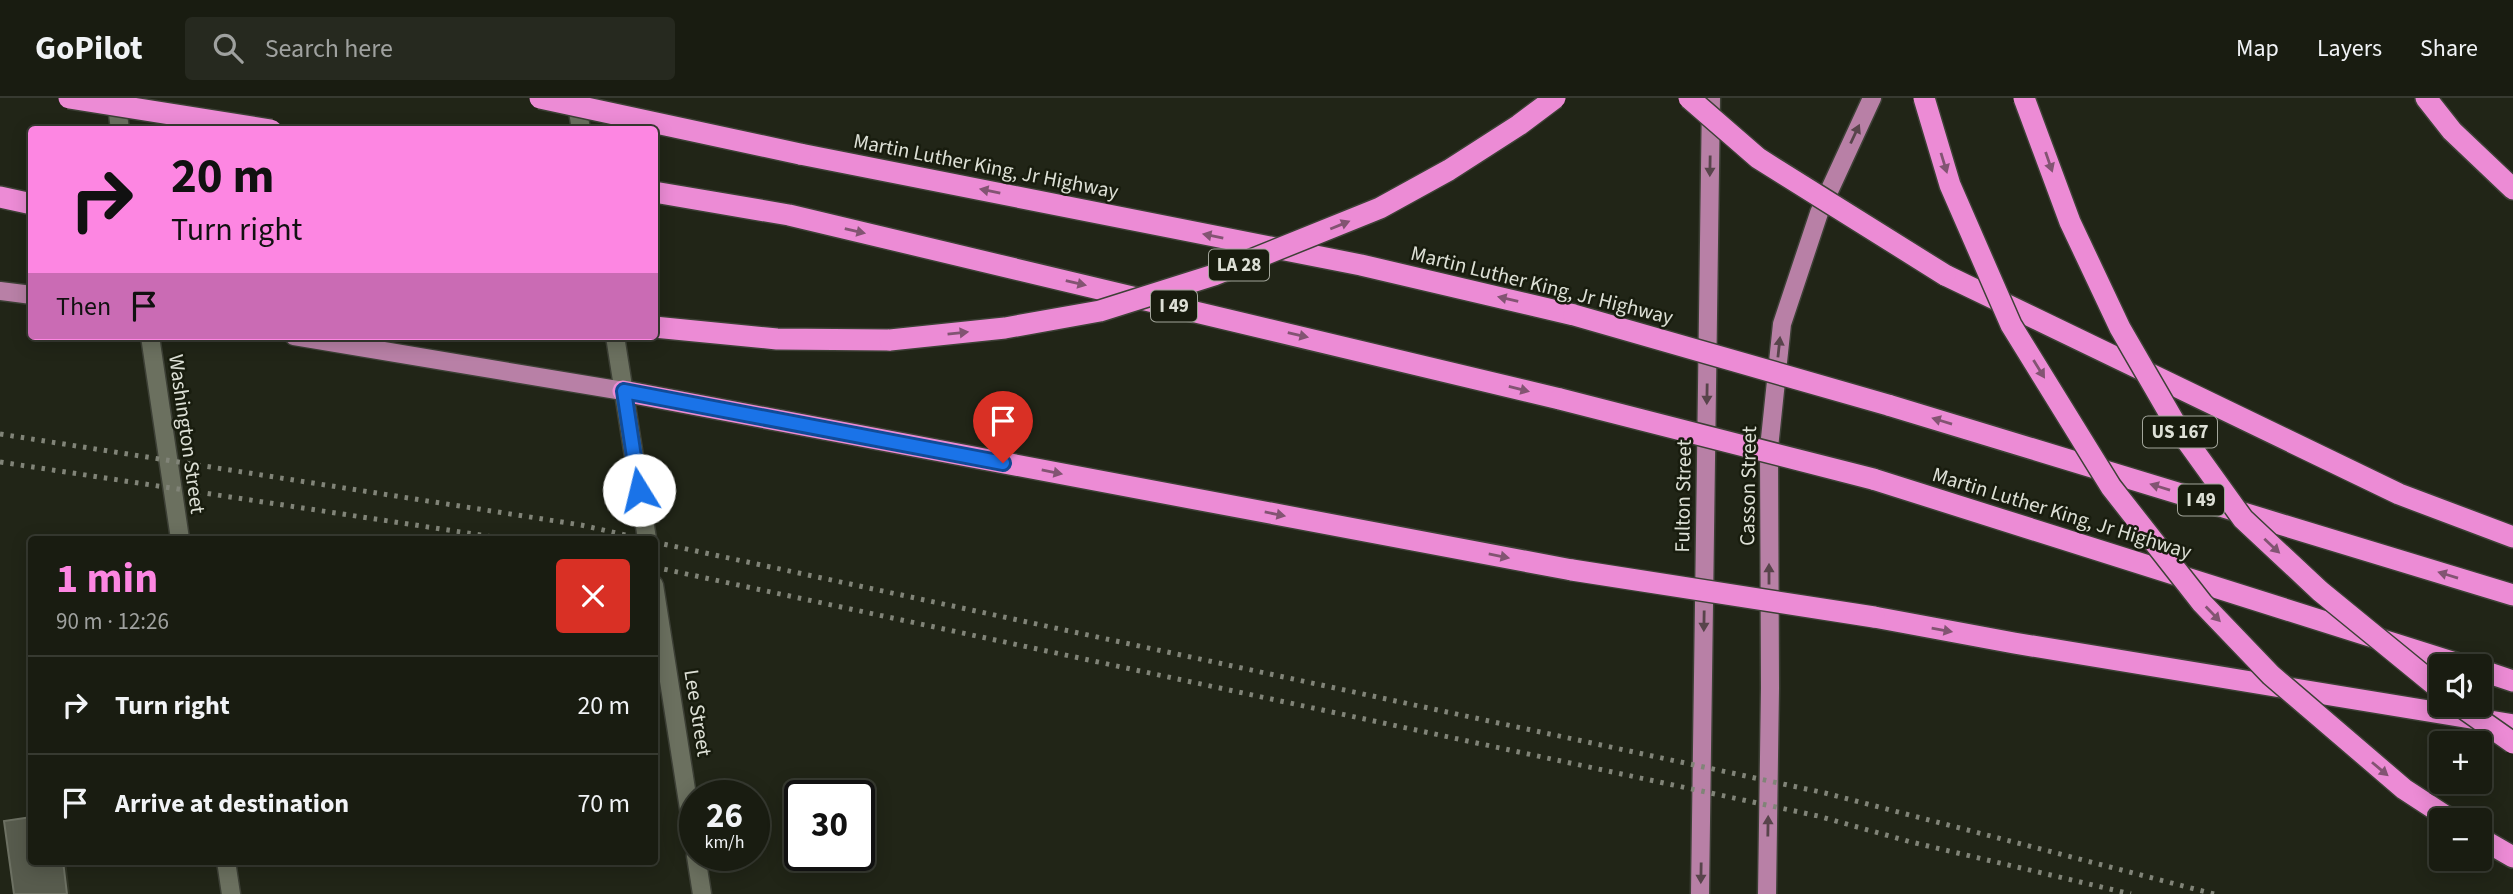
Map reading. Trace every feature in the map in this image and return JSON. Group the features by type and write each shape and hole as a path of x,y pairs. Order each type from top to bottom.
{"highway":[{"path":"69,98 246,126"},
{"name":"Martin Luther King, Jr Highway","path":"540,98 800,154 1360,265 1574,315 1888,405 2513,595"},
{"name":"LA 28","path":"658,327 777,339 890,340 1005,328 1100,311 1214,275 1381,208 1461,162 1555,98"},
{"path":"1689,98 1758,158 1945,275 2399,494 2513,537"},
{"path":"1924,98 1951,185 2011,325 2111,487 2202,603 2271,674 2404,789 2433,808"},
{"name":"US 167","path":"2024,98 2070,222 2103,293 2120,328 2187,441 2243,519 2320,591 2429,680"},
{"path":"2426,98 2452,131 2513,189"},
{"name":"Martin Luther King, Jr Highway","path":"658,193 789,215 1560,399 1873,479 2429,655"},
{"path":"0,197 28,203"},
{"path":"624,391 1572,570 1874,617 2014,643 2513,725"},
{"path":"2492,674 2513,681"},
{"path":"2476,717 2513,743"},
{"path":"2492,845 2513,857"}],"main road":[{"name":"Fulton Street","path":"1700,894 1711,98"},
{"name":"Casson Street","path":"1767,894 1769,448 1782,324 1819,213 1872,98"},
{"path":"0,291 28,294"},
{"path":"318,340 624,391"}],"street":[{"path":"116,98 120,126"},
{"path":"576,98 580,126"},
{"name":"Washington Street","path":"151,340 180,536"},
{"path":"616,340 647,536"},
{"name":"Lee Street","path":"658,611 685,780"},
{"path":"227,865 231,894"},
{"path":"698,871 702,894"}],"building":[{"path":"28,818 28,865 63,865 67,894 14,894 4,821"}],"railway":[{"path":"0,434 581,525 630,536"},
{"path":"0,462 487,536"},
{"path":"658,543 1825,793 2214,894"},
{"path":"658,568 1818,816 1911,842 2131,894"}],"route":[{"path":"639,490 624,391 1003,463"}]}
